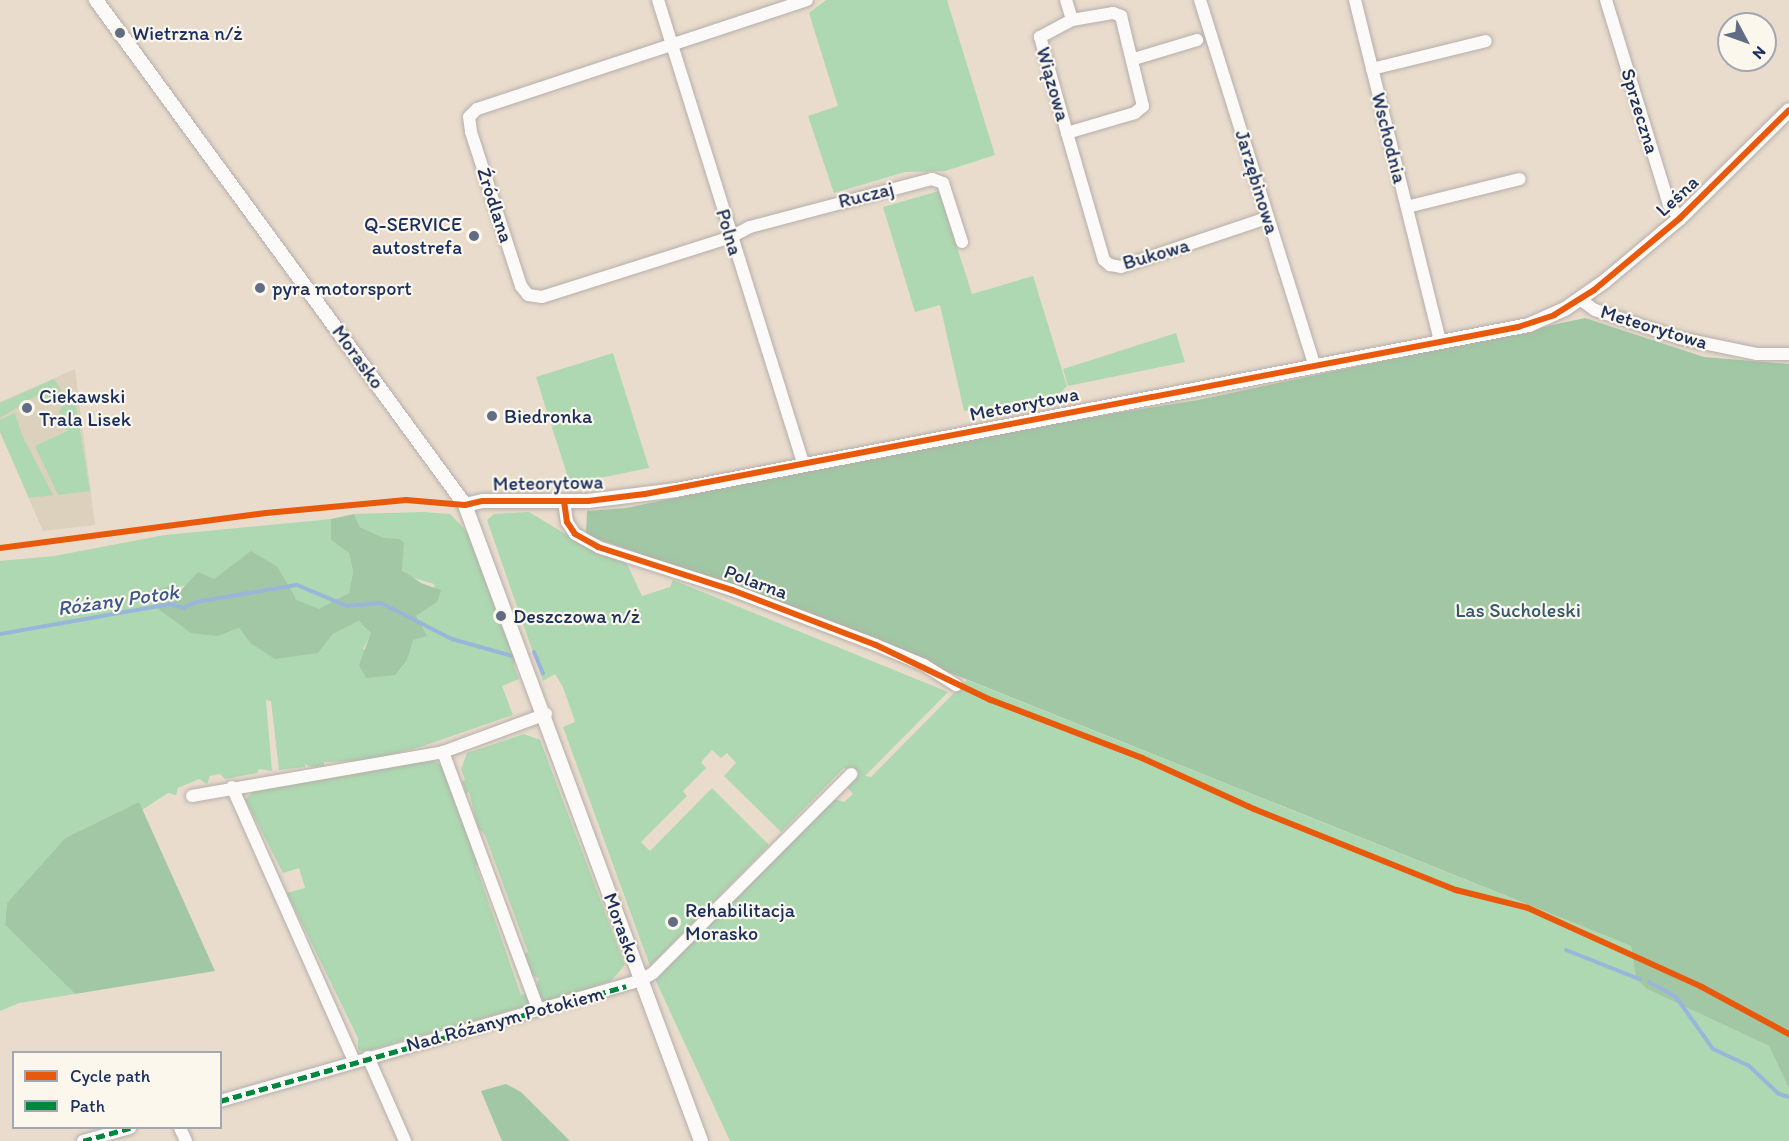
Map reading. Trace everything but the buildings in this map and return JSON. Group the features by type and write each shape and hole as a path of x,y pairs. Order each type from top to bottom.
{"street":[{"name":"Morasko","path":"96,0 465,505 546,714 700,1141"},
{"name":"Polna","path":"658,0 803,464"},
{"path":"672,46 807,0"},
{"path":"1066,0 1072,20"},
{"name":"Jarzębinowa","path":"1200,0 1314,363"},
{"name":"Wschodnia","path":"1355,0 1439,339"},
{"name":"Sprzeczna","path":"1606,0 1669,205 1680,218"},
{"name":"Wiązowa","path":"1099,14 1121,16 1134,59 1143,106 1135,113 1067,133 1040,37 1072,20 1099,14"},
{"path":"1134,59 1197,40"},
{"name":"Wschodnia","path":"1372,69 1486,41"},
{"name":"Źródlana","path":"672,46 477,109 469,117 471,132 521,286 528,295 542,297 731,237"},
{"name":"Leśna","path":"1581,300 1680,218 1789,110"},
{"name":"Bukowa","path":"1067,133 1098,239 1110,265 1121,267 1267,218"},
{"name":"Wschodnia","path":"1407,207 1520,179"},
{"name":"Ruczaj","path":"731,237 750,227 820,207 932,180 943,183 962,242"},
{"name":"Meteorytowa","path":"465,505 588,501 666,491 1314,363 1439,339 1529,325 1581,300 1595,310 1679,338 1757,354 1789,354"},
{"name":"Polarna","path":"564,501 567,522 575,534 598,547 732,590 876,645 924,665 956,685"},
{"path":"192,796 232,787 443,752 546,714"},
{"path":"443,752 537,1009"},
{"path":"641,980 653,973 851,774"},
{"path":"232,787 354,1061"},
{"name":"Nad Różanym Potokiem","path":"222,1100 641,980"},
{"path":"368,1057 405,1141"},
{"path":"82,1141 126,1129"}],"shaded area":[{"path":"75,369 95,525 43,531 0,432 0,402"}],"green space":[{"path":"826,0 947,0 995,155 945,171 905,172 834,193 808,116 838,106 809,13"},
{"path":"939,191 972,294 1033,276 1067,386 1060,393 964,411 940,305 915,312 883,207"},
{"name":"Las Sucholeski","path":"1585,318 1704,357 1789,364 1789,1089 1769,1046 1647,989 1636,979 1631,946 734,586 586,535 587,511 626,508 979,435 1198,400"},
{"path":"1176,333 1185,362 1068,386 1063,369"},
{"path":"613,353 649,468 570,484 536,377"},
{"path":"54,379 61,390 53,399 42,404 38,395 0,418 0,403"},
{"path":"75,400 90,491 58,495 35,446 67,431 59,411 66,403"},
{"path":"15,413 22,435 53,495 29,498 0,432 0,420"},
{"path":"423,512 450,514 469,534 503,630 517,656 514,666 519,679 502,686 513,715 420,747 366,761 324,762 324,766 311,767 305,764 305,767 279,770 271,701 266,700 272,771 259,769 257,773 225,779 220,774 210,776 207,784 199,779 178,788 176,795 168,793 142,810 139,802 65,838 7,903 5,925 75,994 19,1003 0,1011 0,561 54,556 165,535 331,519 331,540 349,553 353,572 349,593 319,610 297,600 278,567 251,552 214,579 151,593 239,628 250,643 318,653 333,634 359,621 372,633 363,649 407,660 416,616 437,602 434,584 410,577 402,569 402,558 384,538 360,527 354,514"},
{"path":"529,512 577,541 627,564 642,596 670,587 673,580 948,692 865,776 871,777 967,680 1631,946 1636,979 1647,989 1769,1046 1789,1089 1789,1141 730,1141 655,979 834,799 844,802 853,794 846,786 859,773 844,768 781,832 724,776 736,763 727,753 721,758 712,750 701,762 706,768 683,791 687,796 641,842 650,851 712,788 769,845 650,966 563,727 575,722 563,687 555,674 543,681 487,520 494,514"},
{"path":"354,514 360,527 384,538 400,539 404,543 402,570 421,583 441,590 437,602 416,616 427,636 413,640 407,660 395,675 366,678 359,665 371,633 359,621 333,634 318,653 275,659 250,643 239,628 217,636 191,633 157,608 151,592 170,586 182,589 198,572 214,579 251,551 278,567 297,600 319,609 349,593 353,572 349,553 331,540 331,519"},
{"path":"524,734 540,740 625,965 611,981 544,1003 535,988 539,979 530,973 523,955 528,952 485,835 478,828 469,792 466,793 462,782 465,780 461,769 467,753"},
{"path":"433,760 442,766 480,863 476,866 521,995 527,993 529,1005 363,1052 358,1050 358,1038 287,893 305,888 299,868 283,873 245,799 259,787"},
{"path":"139,802 215,971 75,994 5,925 7,903 65,838"},
{"path":"506,1084 521,1092 570,1141 502,1141 481,1091"}],"waterway":[{"name":"Różany Potok","path":"0,634 170,604 184,608 196,602 297,585 347,606 381,603 452,639 512,656"},
{"name":"Różany Potok","path":"534,652 543,673"},
{"name":"Różany Potok","path":"1566,950 1639,979"},
{"name":"Różany Potok","path":"1649,982 1676,997 1713,1049 1748,1065 1779,1094 1789,1097"}],"marked path":[{"path":"222,1100 626,986"},
{"path":"83,1141 126,1129"}],"cycle path":[{"path":"0,548 266,513 406,500 465,505 483,501 588,501 645,494 1518,327 1554,315 1594,290 1680,218 1789,110"},
{"path":"564,501 567,522 575,534 598,547 732,590 876,645 991,700 1142,758 1254,809 1456,890 1528,908 1702,987 1789,1034"}],"place":[{"name":"Wietrzna n/ż","path":"120,33"},
{"name":"Q-SERVICE autostrefa","path":"474,236"},
{"name":"pyra motorsport","path":"260,288"},
{"name":"Ciekawski Trala Lisek","path":"27,408"},
{"name":"Biedronka","path":"492,416"},
{"name":"Deszczowa n/ż","path":"501,616"},
{"name":"Rehabilitacja Morasko","path":"673,922"}]}
